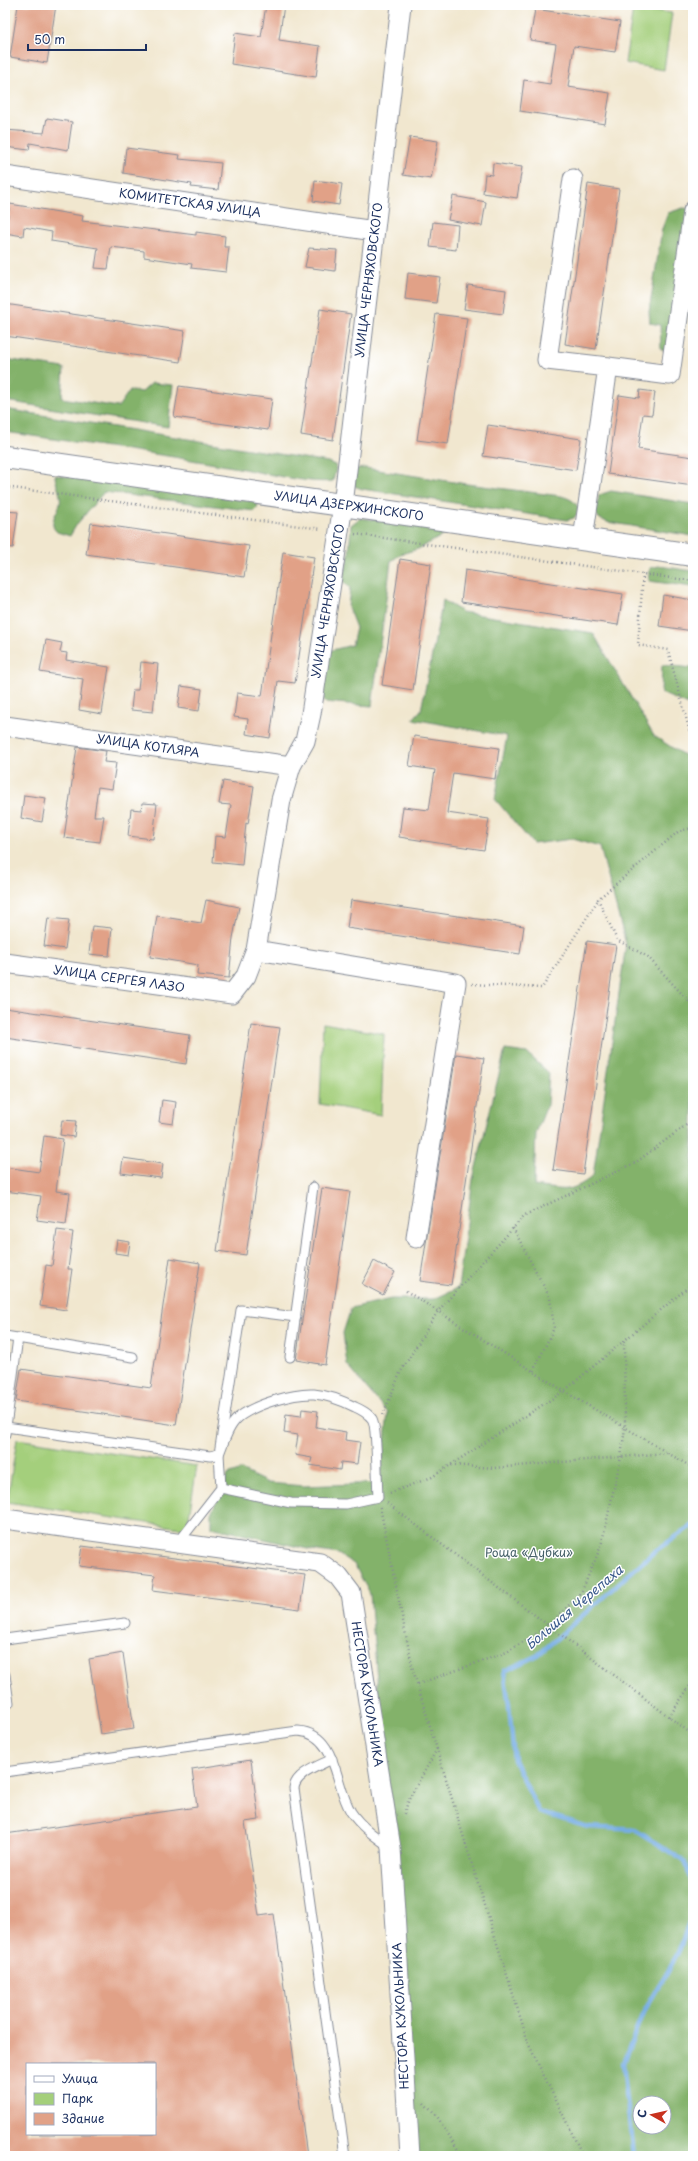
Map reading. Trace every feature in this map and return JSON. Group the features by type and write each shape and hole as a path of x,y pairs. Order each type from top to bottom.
{"main road":[{"name":"УЛИЦА ДЗЕРЖИНСКОГО","path":"5,457 693,555"}],"street":[{"name":"УЛИЦА ЧЕРНЯХОВСКОГО","path":"232,994 246,976 256,950 281,800 291,766 305,741 311,714 343,505 401,5"},
{"name":"КОМИТЕТСКАЯ УЛИЦА","path":"5,176 374,230"},
{"path":"573,179 547,360 670,375 693,211"},
{"path":"583,539 608,367"},
{"name":"УЛИЦА КОТЛЯРА","path":"5,726 291,766"},
{"path":"256,950 456,983 416,1238"},
{"name":"УЛИЦА СЕРГЕЯ ЛАЗО","path":"5,963 232,994"},
{"name":"НЕСТОРА КУКОЛЬНИКА","path":"5,1519 320,1563 338,1576 351,1593 391,1848 410,2156"}],"lane":[{"path":"290,1357 314,1187"},
{"path":"178,1543 222,1488 219,1454 241,1310 296,1317"},
{"path":"5,1336 133,1357"},
{"path":"18,1338 6,1430 209,1456 219,1454"},
{"path":"219,1454 228,1431 238,1418 265,1404 280,1399 314,1394 345,1402 360,1409 373,1419 376,1432 378,1497 346,1504 291,1503 222,1488"},
{"path":"5,1639 125,1623"},
{"path":"5,1675 9,1703"},
{"path":"5,1772 298,1731 307,1732 318,1737 325,1745 332,1759 339,1786 352,1813 372,1834 391,1848"},
{"path":"332,1759 301,1776 296,1780 294,1788 345,2156"}],"path":[{"path":"643,574 638,645 668,650 693,744"},
{"path":"456,983 542,988 598,900 679,831 693,828"},
{"path":"598,900 617,940 648,956 693,1006"},
{"path":"376,1432 400,1372 438,1311 525,1215 636,1163 693,1120"},
{"path":"513,1228 550,1298 554,1328 533,1372"},
{"path":"378,1497 432,1477 564,1391 693,1283"},
{"path":"406,1290 533,1372 693,1468"},
{"path":"418,1684 507,1652 548,1626 581,1593 601,1546 622,1457 625,1428 624,1340"},
{"path":"451,1465 494,1468 667,1453"},
{"path":"378,1497 693,1735"},
{"path":"378,1497 418,1684 529,2045 583,2156"},
{"path":"669,1717 693,1681"},
{"path":"401,1820 409,1800 437,1748"},
{"path":"405,2084 438,2118 462,2156"}],"green space":[{"path":"633,8 672,13 664,70 625,63"},
{"path":"683,208 693,209 693,286 678,353 661,350 660,325 650,323 649,312 662,229 668,213"},
{"path":"5,359 64,368 62,398 118,407 130,390 142,392 152,383 173,385 168,427 5,401"},
{"path":"5,409 328,462 335,465 336,469 333,481 310,481 172,457 5,432"},
{"path":"365,468 467,484 561,496 573,501 578,510 574,518 567,520 362,489 354,486 356,469"},
{"path":"55,475 258,502 257,508 254,511 104,492 77,524 70,536 57,532 53,525 60,503"},
{"path":"611,491 693,504 693,536 607,522 600,519 596,514 599,495"},
{"path":"360,518 436,527 444,535 418,549 401,554 391,561 372,706 324,702 323,687 328,651 352,645 356,628 348,607 350,588 343,581 349,554 351,525"},
{"path":"659,566 693,571 693,587 649,581 650,568"},
{"name":"Роща «Дубки»","path":"443,600 462,612 593,633 654,736 693,761 693,2156 410,2156 391,1848 370,1594 354,1564 338,1554 312,1550 211,1527 211,1513 228,1475 241,1470 268,1483 304,1486 380,1483 388,1413 347,1365 343,1333 351,1308 391,1299 434,1299 458,1288 473,1179 505,1050 527,1053 549,1073 547,1105 536,1133 534,1186 559,1189 571,1188 578,1186 593,1176 626,944 600,847 572,839 533,844 495,799 507,736 413,719 421,710"},
{"path":"662,665 693,668 693,707 661,693"},
{"path":"323,1023 384,1034 381,1115 320,1104"},
{"path":"17,1439 197,1466 187,1529 7,1502"}],"building":[{"path":"18,5 56,5 47,63 10,57"},
{"path":"266,5 284,5 279,40 320,46 316,77 231,64 235,33 261,37"},
{"path":"535,9 620,22 615,52 574,46 568,87 610,93 605,124 520,111 524,80 550,84 556,44 530,40"},
{"path":"47,118 72,122 68,150 30,143 29,150 5,147 5,130 44,133"},
{"path":"410,137 438,141 431,179 403,175"},
{"path":"126,148 180,155 179,159 221,163 218,190 191,187 192,184 123,173"},
{"path":"493,163 522,167 517,198 483,193 485,174 492,175"},
{"path":"315,180 342,184 339,205 313,201"},
{"path":"588,184 619,189 596,349 565,344"},
{"path":"453,196 486,202 482,226 448,220"},
{"path":"10,204 83,216 82,221 196,235 196,232 225,236 224,247 229,247 226,272 191,268 192,264 144,257 144,251 111,247 108,269 95,268 98,248 51,241 52,232 24,227 23,236 5,233"},
{"path":"433,222 458,225 456,250 430,247"},
{"path":"309,248 337,250 335,271 305,267"},
{"path":"408,273 440,277 436,303 405,299"},
{"path":"468,285 506,290 503,314 464,309"},
{"path":"5,304 185,331 180,362 5,336"},
{"path":"320,309 351,314 333,440 301,435"},
{"path":"436,314 467,318 448,444 417,440"},
{"path":"179,386 272,399 268,430 174,417"},
{"path":"640,390 655,392 652,415 643,414 638,449 693,457 693,486 608,474 619,395 639,398"},
{"path":"488,425 581,439 576,470 483,456"},
{"path":"5,511 18,512 13,548 5,547"},
{"path":"91,523 249,546 244,577 86,554"},
{"path":"283,552 314,557 295,683 278,681 270,738 246,734 248,719 234,717 237,693 262,696"},
{"path":"400,559 431,564 413,690 382,685"},
{"path":"465,570 623,594 618,625 461,602"},
{"path":"663,595 693,600 693,631 659,626"},
{"path":"46,640 62,643 60,652 67,653 66,660 109,667 102,714 79,710 83,679 40,672"},
{"path":"141,662 158,664 153,712 131,710 133,690 138,690"},
{"path":"181,686 202,689 199,711 178,708"},
{"path":"414,736 499,748 495,779 453,773 447,813 489,819 484,850 399,837 403,807 429,810 435,770 409,766"},
{"path":"77,747 106,751 104,762 116,763 112,789 98,787 94,816 104,816 100,842 64,838"},
{"path":"223,781 254,786 248,824 246,823 242,865 213,862 215,836 226,837 231,805 219,804"},
{"path":"24,795 46,798 42,822 21,818"},
{"path":"142,803 157,804 153,839 128,836 131,809 141,810"},
{"path":"206,900 239,907 233,938 229,978 197,975 198,965 150,957 157,916 201,923"},
{"path":"351,900 524,926 520,954 347,928"},
{"path":"48,918 69,920 65,949 44,946"},
{"path":"92,926 112,928 109,956 89,954"},
{"path":"587,941 616,945 583,1174 553,1170"},
{"path":"5,1008 190,1035 186,1064 5,1037"},
{"path":"251,1023 280,1027 246,1255 217,1251"},
{"path":"456,1054 484,1058 451,1285 420,1281"},
{"path":"162,1100 176,1102 173,1124 159,1122"},
{"path":"62,1120 76,1121 74,1137 60,1135"},
{"path":"44,1136 63,1139 56,1191 70,1193 66,1224 37,1220 41,1196 5,1191 5,1167 39,1172"},
{"path":"123,1158 163,1164 161,1178 121,1173"},
{"path":"322,1188 350,1192 325,1365 296,1360"},
{"path":"57,1230 73,1232 68,1269 72,1269 66,1310 40,1306 46,1265 52,1266"},
{"path":"117,1240 130,1242 128,1255 115,1253"},
{"path":"170,1258 200,1263 176,1425 16,1401 21,1369 151,1388"},
{"path":"374,1261 395,1272 383,1295 362,1284"},
{"path":"302,1409 318,1411 316,1427 346,1432 345,1440 360,1442 357,1464 341,1462 340,1470 310,1465 312,1458 295,1455 298,1435 284,1433 286,1414 301,1416"},
{"path":"82,1546 305,1575 300,1609 153,1590 155,1575 79,1566"},
{"path":"123,1653 134,1729 101,1734 89,1659"},
{"path":"251,1760 259,1820 245,1822 259,1916 274,1914 307,2156 5,2156 5,1834 197,1807 192,1769"}],"waterway":[{"name":"Большая Черепаха","path":"693,1525 655,1551 538,1655 504,1671 514,1760 539,1812 588,1827 635,1830 686,1862 693,1892"},
{"name":"Большая Черепаха","path":"633,2156 623,2063 642,2015 677,1955 693,1913"}]}
